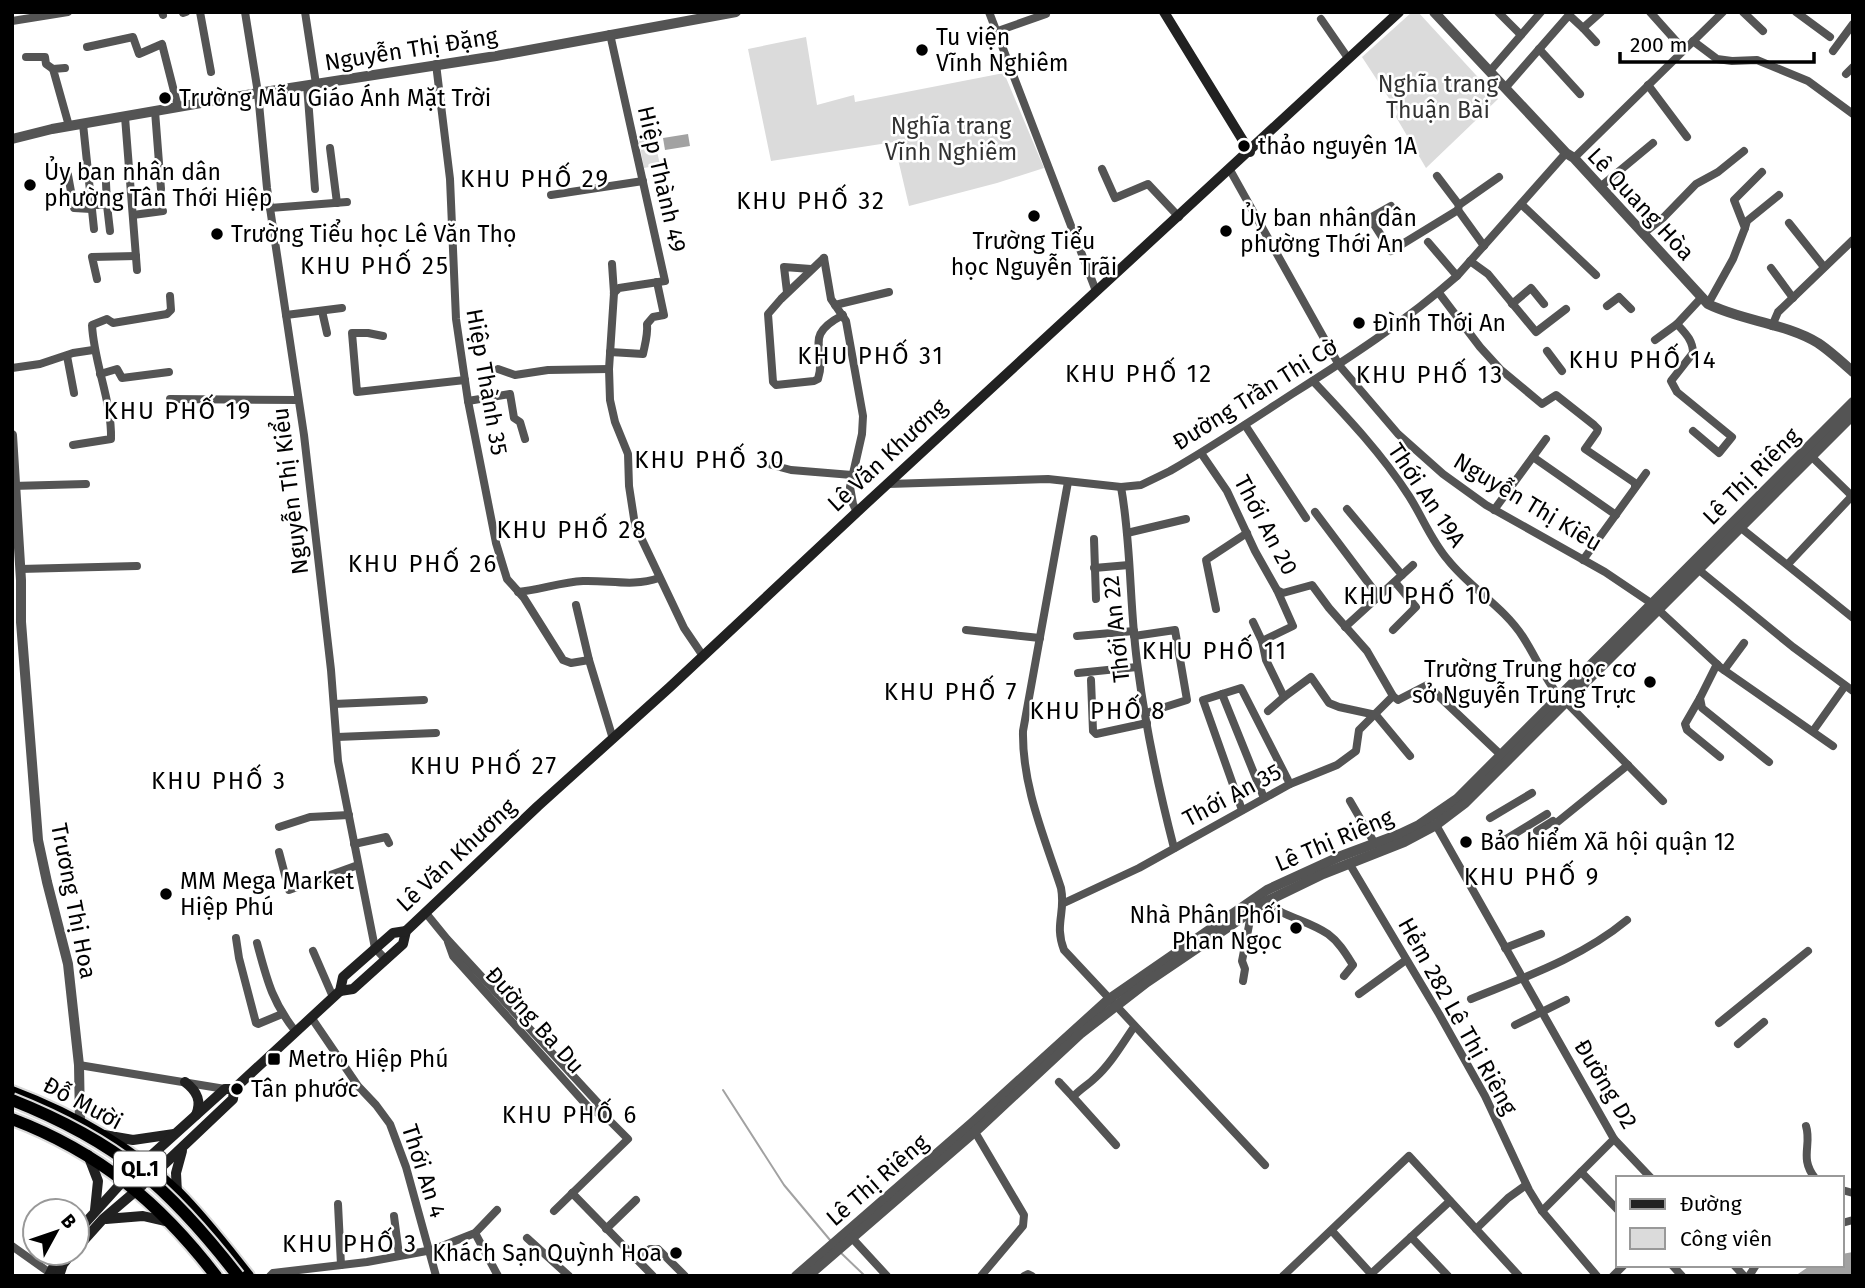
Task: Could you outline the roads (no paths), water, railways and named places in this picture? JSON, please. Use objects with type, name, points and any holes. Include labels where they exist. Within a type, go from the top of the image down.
[{"type":"highway","name":"Đỗ Mười","points":[[12,1092],[103,1135],[155,1174],[201,1218],[248,1276]]},
{"type":"highway","name":"QL.1","points":[[12,1100],[81,1131],[146,1174],[185,1212],[238,1276]]},
{"type":"highway","name":"QL.1","points":[[12,1109],[80,1139],[139,1178],[176,1212],[228,1276]]},
{"type":"highway","name":"Đỗ Mười","points":[[12,1119],[51,1135],[88,1155],[137,1190],[172,1223],[216,1276]]},
{"type":"highway","points":[[110,1170],[125,1151]]},
{"type":"highway","points":[[154,1205],[174,1190]]},
{"type":"main road","points":[[1164,12],[1250,152]]},
{"type":"main road","name":"Lê Văn Khương","points":[[336,994],[353,989],[386,960],[403,944],[406,931],[538,806],[1399,12]]},
{"type":"main road","name":"Lê Văn Khương","points":[[91,1214],[142,1164],[296,1032],[336,994],[343,977],[375,948],[393,933],[406,931]]},
{"type":"main road","points":[[185,1082],[193,1088],[199,1099],[195,1117]]},
{"type":"main road","name":"Lê Văn Khương","points":[[91,1232],[233,1099],[230,1089]]},
{"type":"main road","points":[[103,1135],[133,1140],[177,1134]]},
{"type":"main road","points":[[174,1190],[184,1146]]},
{"type":"main road","points":[[88,1155],[98,1181],[94,1210]]},
{"type":"main road","points":[[103,1219],[142,1216],[172,1223]]},
{"type":"street","points":[[12,21],[68,12]]},
{"type":"street","points":[[200,12],[211,72]]},
{"type":"street","name":"Nguyễn Thị Kiểu","points":[[245,12],[258,93],[270,208],[304,435],[338,761],[375,948]]},
{"type":"street","points":[[305,12],[312,84],[315,189]]},
{"type":"street","name":"Nguyễn Thị Đặng","points":[[12,139],[69,126],[312,84],[496,56],[736,12]]},
{"type":"street","points":[[989,12],[1096,291]]},
{"type":"street","name":"Lê Quang Hòa","points":[[1434,12],[1705,301],[1721,310],[1818,343],[1853,372]]},
{"type":"street","points":[[1498,12],[1521,35]]},
{"type":"street","points":[[1490,71],[1541,12]]},
{"type":"street","points":[[1583,28],[1601,12]]},
{"type":"street","points":[[1650,12],[1684,50]]},
{"type":"street","name":"Đường Trần Thị Cờ","points":[[888,484],[1048,479],[1121,487],[1141,485],[1201,453],[1388,332],[1439,292],[1471,261],[1521,204],[1723,12]]},
{"type":"street","points":[[1743,12],[1763,32]]},
{"type":"street","points":[[1796,12],[1830,37]]},
{"type":"street","points":[[995,32],[1046,14]]},
{"type":"street","points":[[1506,87],[1570,15],[1596,42]]},
{"type":"street","points":[[1321,19],[1348,58]]},
{"type":"street","points":[[1833,51],[1853,24]]},
{"type":"street","name":"Hiệp Thành 49","points":[[610,34],[664,281],[619,288],[614,293]]},
{"type":"street","points":[[87,47],[133,37],[139,54],[162,44],[178,107]]},
{"type":"street","points":[[1693,41],[1717,59],[1757,60],[1808,81],[1853,114]]},
{"type":"street","points":[[1539,49],[1580,94]]},
{"type":"street","points":[[26,57],[45,57],[46,64],[53,68],[65,68]]},
{"type":"street","name":"Hiệp Thành 35","points":[[436,64],[450,179],[453,299],[468,401],[496,543],[507,579],[563,660],[571,663],[589,660]]},
{"type":"street","points":[[1846,74],[1853,67]]},
{"type":"street","points":[[53,68],[69,126]]},
{"type":"street","points":[[1648,85],[1687,137]]},
{"type":"street","points":[[155,111],[161,189]]},
{"type":"street","points":[[125,117],[137,271]]},
{"type":"street","points":[[83,124],[94,229]]},
{"type":"street","points":[[1600,187],[1653,144]]},
{"type":"street","points":[[330,148],[337,203]]},
{"type":"street","points":[[1643,234],[1696,184],[1718,172],[1744,151]]},
{"type":"street","points":[[1102,169],[1115,198],[1147,184],[1179,216]]},
{"type":"street","name":"Nguyễn Thị Kiêu","points":[[1230,170],[1339,365],[1398,434],[1443,474],[1494,509],[1583,560],[1655,606],[1721,667],[1833,746]]},
{"type":"street","points":[[1745,228],[1734,200],[1762,172]]},
{"type":"street","points":[[68,175],[74,208],[107,205]]},
{"type":"street","points":[[1437,176],[1484,246]]},
{"type":"street","points":[[1391,206],[1370,218],[1391,251],[1459,207],[1499,177]]},
{"type":"street","points":[[551,195],[643,181]]},
{"type":"street","points":[[106,183],[110,231]]},
{"type":"street","points":[[1655,340],[1705,301],[1734,259],[1747,221],[1779,195]]},
{"type":"street","points":[[270,208],[347,202]]},
{"type":"street","points":[[1521,204],[1596,275]]},
{"type":"street","points":[[133,215],[163,211]]},
{"type":"street","points":[[1789,223],[1824,267]]},
{"type":"street","points":[[1772,326],[1778,312],[1853,240]]},
{"type":"street","points":[[1428,242],[1457,276]]},
{"type":"street","points":[[97,279],[92,257],[136,256]]},
{"type":"street","points":[[842,316],[825,327],[818,337],[818,379],[776,386],[773,382],[768,314],[824,258],[831,299],[842,316],[863,416],[852,475],[851,498],[857,512]]},
{"type":"street","points":[[1471,261],[1488,274],[1536,332],[1566,309]]},
{"type":"street","points":[[612,264],[614,293],[609,369],[610,400],[615,422],[628,454],[629,486],[635,525],[684,628],[703,656]]},
{"type":"street","points":[[788,292],[784,267],[811,269]]},
{"type":"street","points":[[1771,268],[1793,298]]},
{"type":"street","points":[[610,352],[643,354],[644,342],[648,336],[647,324],[653,317],[664,315],[657,282]]},
{"type":"street","points":[[1512,304],[1531,288],[1544,304]]},
{"type":"street","points":[[835,305],[889,292]]},
{"type":"street","points":[[1439,292],[1500,369],[1542,404],[1556,395],[1594,425],[1597,432],[1585,449],[1635,484],[1635,487]]},
{"type":"street","points":[[73,445],[111,441],[110,418],[93,350],[92,325],[107,319],[113,323],[167,314],[171,310],[170,296]]},
{"type":"street","points":[[1607,306],[1619,297],[1631,309]]},
{"type":"street","points":[[286,315],[342,308]]},
{"type":"street","points":[[323,311],[327,333]]},
{"type":"street","points":[[1677,324],[1688,336],[1693,353],[1671,381],[1677,392],[1732,437],[1719,453],[1693,431]]},
{"type":"street","points":[[383,336],[352,333],[357,392],[465,380]]},
{"type":"street","points":[[12,368],[40,364],[93,350]]},
{"type":"street","points":[[1547,351],[1562,371]]},
{"type":"street","points":[[67,356],[74,393]]},
{"type":"street","points":[[100,374],[117,369],[122,378],[169,372]]},
{"type":"street","points":[[498,369],[515,374],[548,370],[609,369]]},
{"type":"street","name":"Thới An 19A","points":[[1313,381],[1347,416],[1387,466],[1410,498],[1427,533],[1450,563],[1516,627],[1549,684],[1662,801]]},
{"type":"street","points":[[468,401],[510,394],[514,418],[520,422],[524,439]]},
{"type":"street","points":[[170,399],[298,400]]},
{"type":"street","name":"Lê Thị Riêng","points":[[796,1276],[846,1239],[975,1132],[1112,1002],[1252,910],[1262,898],[1404,842],[1436,825],[1465,803],[1853,402]]},
{"type":"street","name":"Lê Thị Riêng","points":[[1655,606],[1699,570],[1853,415]]},
{"type":"street","points":[[1245,425],[1306,518]]},
{"type":"street","name":"Trương Thị Hoa","points":[[12,435],[21,622],[38,839],[68,964],[79,1065],[80,1122]]},
{"type":"street","points":[[1494,509],[1546,439]]},
{"type":"street","name":"Thới An 20","points":[[1201,453],[1227,491],[1277,590],[1283,593],[1312,584],[1367,651],[1393,696]]},
{"type":"street","points":[[1533,457],[1616,515]]},
{"type":"street","points":[[1788,564],[1852,496],[1812,457]]},
{"type":"street","points":[[772,466],[852,475]]},
{"type":"street","points":[[1583,560],[1646,473]]},
{"type":"street","points":[[1068,482],[1023,731],[1022,756],[1028,788],[1061,888],[1064,903],[1058,935],[1064,950],[1265,1165]]},
{"type":"street","points":[[13,486],[86,484]]},
{"type":"street","name":"Thới An 22","points":[[1121,487],[1138,667],[1162,803],[1174,848]]},
{"type":"street","points":[[1347,509],[1402,575]]},
{"type":"street","points":[[1315,513],[1379,597]]},
{"type":"street","points":[[1127,533],[1186,519]]},
{"type":"street","points":[[1741,528],[1853,619]]},
{"type":"street","points":[[1216,609],[1206,560],[1247,533]]},
{"type":"street","points":[[1094,539],[1096,599]]},
{"type":"street","points":[[1094,568],[1129,565]]},
{"type":"street","points":[[1345,627],[1413,565]]},
{"type":"street","points":[[20,569],[136,566]]},
{"type":"street","points":[[1699,570],[1793,647],[1851,690],[1813,731]]},
{"type":"street","points":[[518,592],[584,581],[629,584],[659,578]]},
{"type":"street","points":[[1393,630],[1416,607],[1395,582]]},
{"type":"street","points":[[1262,641],[1293,626],[1277,590]]},
{"type":"street","points":[[576,605],[589,660],[613,739]]},
{"type":"street","points":[[1253,622],[1262,641],[1266,660],[1284,697]]},
{"type":"street","points":[[966,630],[1040,638]]},
{"type":"street","points":[[1077,636],[1175,630],[1187,699],[1185,702],[1146,713]]},
{"type":"street","points":[[1720,757],[1687,730],[1685,723],[1721,667],[1744,643]]},
{"type":"street","points":[[1078,673],[1138,667]]},
{"type":"street","points":[[1268,711],[1311,677],[1329,703],[1376,715],[1410,756]]},
{"type":"street","points":[[1091,680],[1093,731],[1096,734],[1147,723]]},
{"type":"street","points":[[1393,696],[1398,700],[1427,685],[1505,759]]},
{"type":"street","points":[[1242,810],[1203,700],[1241,688],[1290,785]]},
{"type":"street","points":[[1222,694],[1264,798]]},
{"type":"street","name":"Thới An 35","points":[[1064,903],[1174,848],[1264,798],[1337,765],[1356,751],[1359,730],[1393,696]]},
{"type":"street","points":[[1700,698],[1702,708],[1769,762]]},
{"type":"street","points":[[334,704],[424,700]]},
{"type":"street","points":[[337,737],[436,733]]},
{"type":"street","name":"Lê Thị Riêng","points":[[846,1239],[951,1141],[1112,1002],[1289,878],[1400,834],[1440,812],[1505,759]]},
{"type":"street","points":[[1537,831],[1628,765]]},
{"type":"street","points":[[1490,818],[1532,793]]},
{"type":"street","points":[[1350,801],[1375,844]]},
{"type":"street","points":[[279,827],[310,817],[349,815]]},
{"type":"street","points":[[1503,841],[1552,820]]},
{"type":"street","name":"Đường D2","points":[[1436,825],[1614,1139],[1649,1176]]},
{"type":"street","points":[[354,844],[386,837],[389,843]]},
{"type":"street","points":[[279,852],[289,890],[358,865]]},
{"type":"street","name":"Hẻm 282 Lê Thị Riêng","points":[[1349,863],[1485,1096],[1527,1188],[1542,1211],[1597,1276]]},
{"type":"street","points":[[1262,898],[1286,915],[1326,932],[1334,939],[1353,965],[1344,976]]},
{"type":"street","points":[[1243,981],[1245,969],[1242,961],[1252,910]]},
{"type":"street","name":"Đường Ba Du","points":[[425,912],[628,1139],[572,1194]]},
{"type":"street","points":[[1471,999],[1572,957],[1607,936],[1627,920]]},
{"type":"street","points":[[1505,948],[1541,934]]},
{"type":"street","points":[[236,938],[256,1023],[282,1014]]},
{"type":"street","name":"Đường Ba Du","points":[[447,939],[453,956],[533,1046],[591,1110],[605,1116]]},
{"type":"street","points":[[257,943],[274,998],[296,1032]]},
{"type":"street","points":[[375,948],[386,960]]},
{"type":"street","points":[[313,951],[336,994]]},
{"type":"street","points":[[1719,1023],[1808,951]]},
{"type":"street","points":[[1359,994],[1406,960]]},
{"type":"street","points":[[1515,1025],[1566,1000]]},
{"type":"street","name":"Thới An 4","points":[[312,1017],[358,1086],[390,1124],[406,1167],[436,1276]]},
{"type":"street","points":[[1738,1044],[1764,1022]]},
{"type":"street","points":[[1073,1097],[1112,1059],[1134,1027]]},
{"type":"street","points":[[533,1046],[539,1038]]},
{"type":"street","points":[[79,1065],[230,1089]]},
{"type":"street","points":[[1059,1082],[1116,1145]]},
{"type":"street","points":[[1806,1126],[1806,1158],[1814,1176]]},
{"type":"street","points":[[975,1132],[1024,1215],[1023,1226],[981,1276]]},
{"type":"street","points":[[1542,1211],[1614,1139]]},
{"type":"street","points":[[1283,1276],[1409,1156],[1519,1276]]},
{"type":"street","points":[[1581,1172],[1616,1208]]},
{"type":"street","points":[[1476,1229],[1508,1198],[1527,1188]]},
{"type":"street","points":[[554,1211],[572,1194],[653,1276]]},
{"type":"street","points":[[607,1229],[636,1200]]},
{"type":"street","points":[[1332,1231],[1372,1275],[1450,1200]]},
{"type":"street","points":[[338,1204],[341,1265]]},
{"type":"street","points":[[270,1276],[273,1273],[341,1265],[448,1245],[475,1233],[497,1210]]},
{"type":"street","points":[[394,1216],[399,1255]]},
{"type":"street","points":[[475,1233],[498,1276]]},
{"type":"street","points":[[1411,1237],[1448,1276]]},
{"type":"street","points":[[527,1238],[569,1276]]},
{"type":"street","points":[[846,1239],[887,1276]]},
{"type":"street","points":[[12,1246],[53,1275]]},
{"type":"street","points":[[637,1260],[650,1249],[658,1249],[685,1276]]},
{"type":"street","name":"Lê Thị Riêng","points":[[808,1276],[828,1253]]},
{"type":"street","points":[[1024,1276],[1032,1276]]},
{"type":"waterway","points":[[723,1090],[784,1185],[830,1240]]},
{"type":"waterway","points":[[840,1252],[865,1276]]},
{"type":"place","name":"Tu viện Vĩnh Nghiêm","points":[[922,50]]},
{"type":"place","name":"Trường Mẫu Giáo Ánh Mặt Trời","points":[[165,98]]},
{"type":"place","name":"thảo nguyên 1A","points":[[1244,146]]},
{"type":"place","name":"Ủy ban nhân dân phường Tân Thới Hiệp","points":[[30,185]]},
{"type":"place","name":"Trường Tiểu học Nguyễn Trãi","points":[[1034,216]]},
{"type":"place","name":"Ủy ban nhân dân phường Thới An","points":[[1226,231]]},
{"type":"place","name":"Trường Tiểu học Lê Văn Thọ","points":[[217,234]]},
{"type":"place","name":"Đình Thới An","points":[[1359,323]]},
{"type":"place","name":"Trường Trung học cơ sở Nguyễn Trung Trực","points":[[1650,682]]},
{"type":"place","name":"Bảo hiểm Xã hội quận 12","points":[[1466,842]]},
{"type":"place","name":"MM Mega Market Hiệp Phú","points":[[166,894]]},
{"type":"place","name":"Nhà Phân Phối Phan Ngọc","points":[[1296,928]]},
{"type":"place","name":"Metro Hiệp Phú","points":[[274,1059]]},
{"type":"place","name":"Tân phước","points":[[237,1089]]},
{"type":"place","name":"Khách Sạn Quỳnh Hoa","points":[[676,1253]]},
{"type":"district","name":"KHU PHỐ 29","points":[[535,179]]},
{"type":"district","name":"KHU PHỐ 32","points":[[811,201]]},
{"type":"district","name":"KHU PHỐ 25","points":[[375,266]]},
{"type":"district","name":"KHU PHỐ 31","points":[[871,356]]},
{"type":"district","name":"KHU PHỐ 14","points":[[1643,360]]},
{"type":"district","name":"KHU PHỐ 12","points":[[1139,374]]},
{"type":"district","name":"KHU PHỐ 13","points":[[1430,375]]},
{"type":"district","name":"KHU PHỐ 19","points":[[178,411]]},
{"type":"district","name":"KHU PHỐ 30","points":[[710,460]]},
{"type":"district","name":"KHU PHỐ 28","points":[[572,530]]},
{"type":"district","name":"KHU PHỐ 26","points":[[423,564]]},
{"type":"district","name":"KHU PHỐ 10","points":[[1418,596]]},
{"type":"district","name":"KHU PHỐ 11","points":[[1215,651]]},
{"type":"district","name":"KHU PHỐ 7","points":[[951,692]]},
{"type":"district","name":"KHU PHỐ 8","points":[[1098,711]]},
{"type":"district","name":"KHU PHỐ 27","points":[[484,766]]},
{"type":"district","name":"KHU PHỐ 3","points":[[219,781]]},
{"type":"district","name":"KHU PHỐ 9","points":[[1532,877]]},
{"type":"district","name":"KHU PHỐ 6","points":[[570,1115]]},
{"type":"district","name":"KHU PHỐ 3","points":[[350,1244]]},
{"type":"park label","name":"Nghĩa trang Thuận Bài","points":[[1438,97]]},
{"type":"park label","name":"Nghĩa trang Vĩnh Nghiêm","points":[[951,139]]}]
